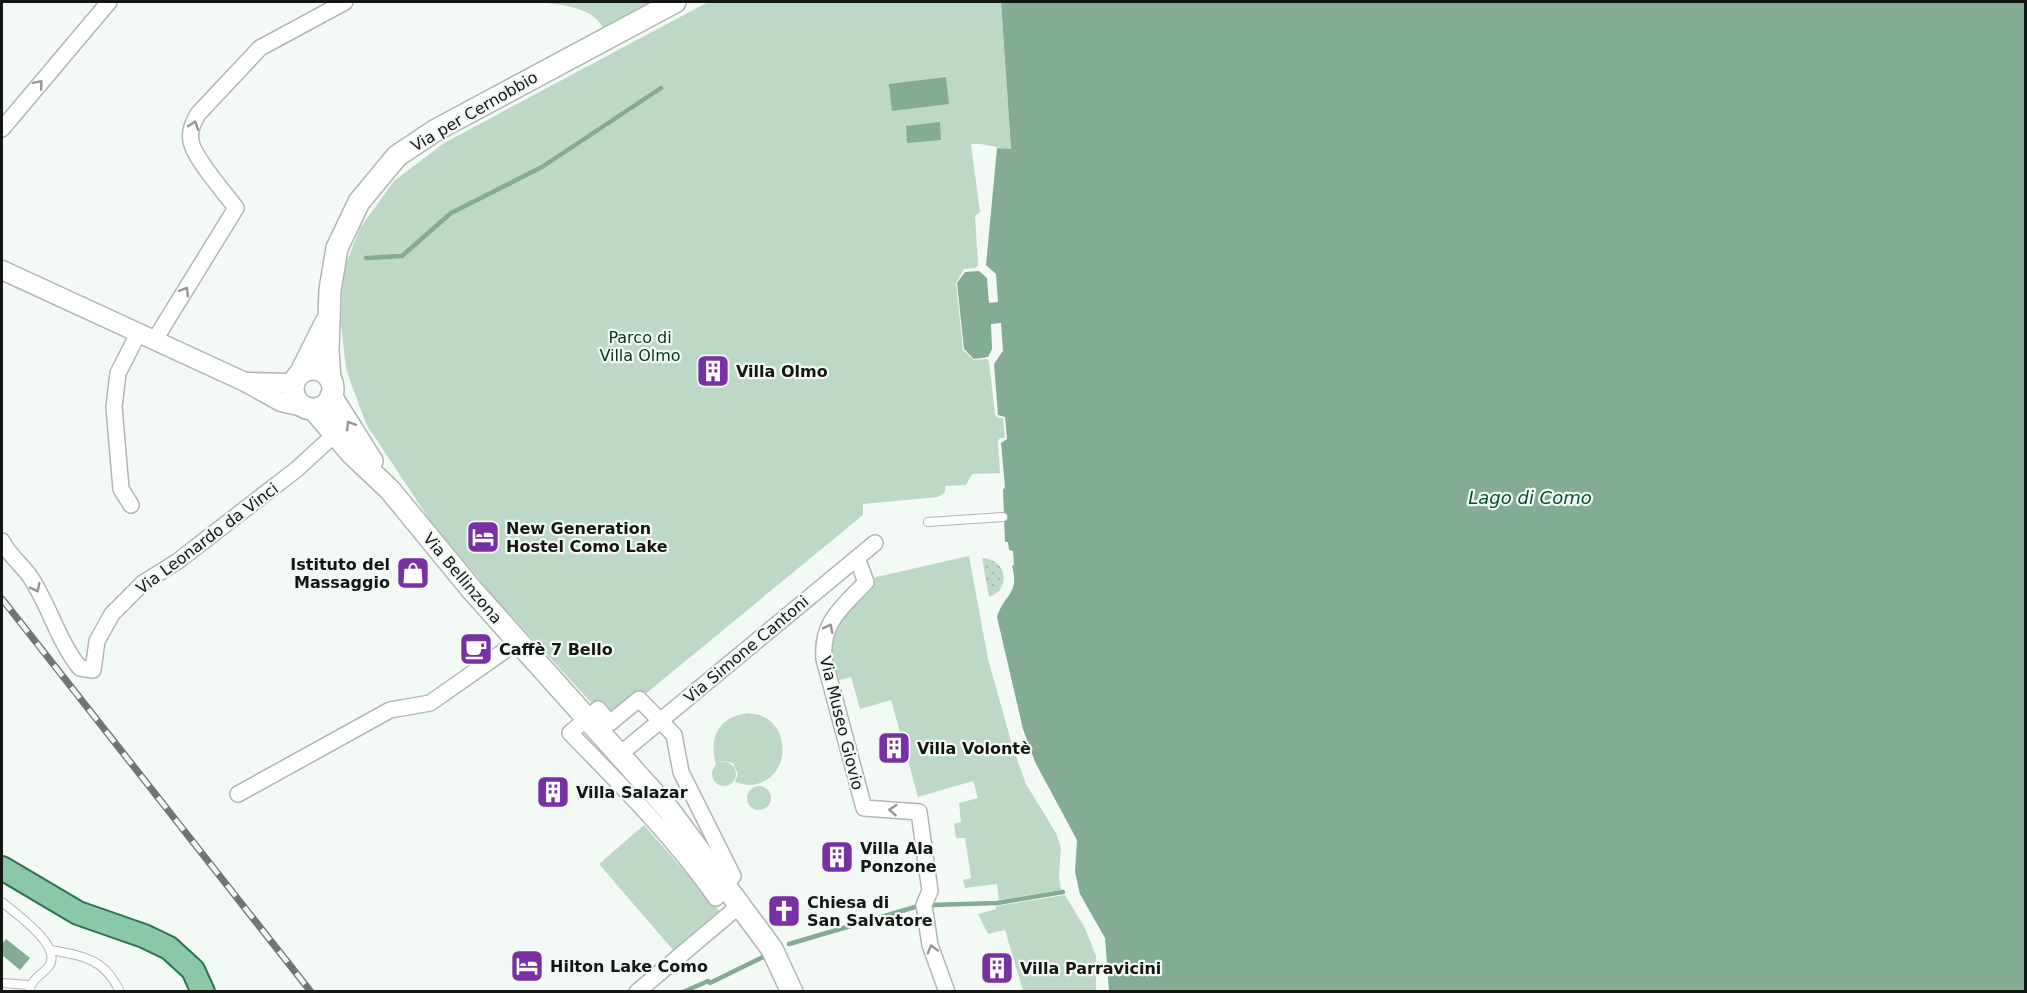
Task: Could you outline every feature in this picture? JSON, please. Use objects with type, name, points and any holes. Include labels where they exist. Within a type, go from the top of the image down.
[{"type":"main road","name":"Via per Cernobbio","points":[[331,388],[328,350],[329,313],[330,290],[337,248],[359,202],[397,156],[436,130],[675,2]]},
{"type":"main road","name":"Via per Cernobbio","points":[[298,376],[329,313]]},
{"type":"main road","points":[[315,369],[326,373],[331,388],[324,405],[310,408],[300,404],[292,387],[298,376],[315,369]]},
{"type":"main road","name":"Via Bellinzona","points":[[331,388],[390,493]]},
{"type":"main road","name":"Via Bellinzona","points":[[310,408],[390,493],[517,642],[669,810],[772,950],[792,992]]},
{"type":"main road","points":[[2,868],[78,913],[144,936],[169,948],[193,970],[203,992]]},
{"type":"street","points":[[2,129],[109,2]]},
{"type":"street","points":[[131,506],[121,489],[114,407],[118,374],[236,208],[194,150],[190,134],[195,119],[260,48],[345,2]]},
{"type":"street","points":[[2,270],[245,382],[280,402],[310,408]]},
{"type":"street","points":[[245,382],[288,383],[298,376]]},
{"type":"street","name":"Via Leonardo da Vinci","points":[[2,541],[7,552],[30,577],[67,652],[80,668],[93,670],[97,641],[112,614],[143,583],[177,561],[297,469],[335,434]]},
{"type":"street","name":"Via Simone Cantoni","points":[[619,755],[875,543]]},
{"type":"street","name":"Via Museo Giovio","points":[[857,558],[866,582],[827,628],[824,638],[824,659],[864,808],[919,812],[930,891],[924,905],[930,945],[946,992]]},
{"type":"street","points":[[238,794],[390,710],[430,703],[517,642]]},
{"type":"street","points":[[639,699],[660,721],[674,735],[681,772],[733,876],[716,898],[692,863],[570,733],[598,709],[610,723],[639,699]]},
{"type":"street","points":[[637,992],[740,905]]},
{"type":"lane","points":[[928,522],[1003,517]]},
{"type":"lane","points":[[2,902],[42,938],[51,950],[53,959],[48,968],[29,988],[2,983]]},
{"type":"lane","points":[[51,950],[85,956],[106,969],[113,977],[120,992]]},
{"type":"green space","points":[[536,2],[662,2],[605,31],[600,22],[584,11]]},
{"type":"green space","name":"Parco di Villa Olmo","points":[[708,2],[1001,2],[1011,150],[971,144],[980,212],[975,216],[978,265],[976,268],[964,269],[956,283],[963,350],[974,360],[987,359],[989,361],[995,415],[1003,418],[1005,438],[1000,438],[998,441],[1000,473],[972,474],[966,485],[946,486],[945,492],[938,497],[863,504],[863,515],[610,723],[492,595],[431,522],[366,424],[346,369],[341,324],[343,272],[360,228],[394,181],[444,143]]},
{"type":"green space","points":[[969,556],[988,659],[1013,748],[1026,784],[1056,833],[1061,848],[1059,876],[1061,890],[999,900],[997,884],[965,888],[963,880],[971,878],[965,838],[956,838],[954,824],[961,822],[959,803],[978,798],[973,781],[918,797],[891,700],[860,709],[851,677],[836,681],[829,657],[834,624],[876,577]]},
{"type":"green space","points":[[982,558],[997,563],[1003,575],[1001,588],[989,597]]},
{"type":"green space","points":[[747,713],[760,715],[771,722],[779,732],[782,743],[779,766],[772,776],[762,782],[749,785],[735,782],[738,774],[733,763],[722,761],[716,765],[714,755],[715,738],[722,725],[729,719]]},
{"type":"green space","points":[[724,762],[729,763],[735,769],[735,779],[729,785],[724,786],[719,785],[713,779],[712,774],[713,769],[719,763]]},
{"type":"green space","points":[[759,786],[764,787],[770,793],[770,803],[764,809],[759,810],[754,809],[748,803],[747,798],[748,793],[754,787]]},
{"type":"green space","points":[[644,825],[719,911],[673,950],[599,864]]},
{"type":"green space","points":[[1065,895],[1085,928],[1096,956],[1096,991],[1023,991],[1005,930],[988,934],[978,914],[996,909],[996,906]]},
{"type":"water","name":"Lago di Como","points":[[1001,2],[2025,2],[2025,991],[1109,991],[1105,938],[1080,894],[1075,872],[1077,840],[1035,762],[1023,729],[997,617],[1014,583],[1013,551],[1009,550],[1008,542],[1005,542],[1003,490],[1005,487],[1001,443],[1007,439],[1005,417],[998,415],[994,364],[1003,351],[1001,323],[991,324],[992,349],[988,357],[974,359],[964,349],[957,283],[965,272],[979,271],[987,278],[989,303],[998,302],[996,274],[986,265],[997,148],[1011,149]]},
{"type":"water","points":[[946,77],[949,104],[892,111],[889,84]]},
{"type":"water","points":[[940,122],[941,140],[907,143],[906,126]]},
{"type":"water","points":[[6,939],[30,958],[20,970],[2,955],[2,944]]},
{"type":"waterway","points":[[366,258],[402,256],[451,213],[542,167],[661,88]]},
{"type":"waterway","points":[[932,905],[997,903],[1063,892]]},
{"type":"waterway","points":[[789,944],[922,905]]},
{"type":"waterway","points":[[683,992],[708,981],[710,983],[767,955]]},
{"type":"railway","points":[[2,599],[311,992]]},
{"type":"place","name":"Villa Olmo","points":[[713,371]]},
{"type":"place","name":"New Generation Hostel Como Lake","points":[[483,537]]},
{"type":"place","name":"Istituto del Massaggio","points":[[413,573]]},
{"type":"place","name":"Caffè 7 Bello","points":[[476,649]]},
{"type":"place","name":"Villa Volontè","points":[[894,748]]},
{"type":"place","name":"Villa Salazar","points":[[553,792]]},
{"type":"place","name":"Villa Ala Ponzone","points":[[837,857]]},
{"type":"place","name":"Chiesa di San Salvatore","points":[[784,911]]},
{"type":"place","name":"Hilton Lake Como","points":[[527,966]]},
{"type":"place","name":"Villa Parravicini","points":[[997,968]]}]
